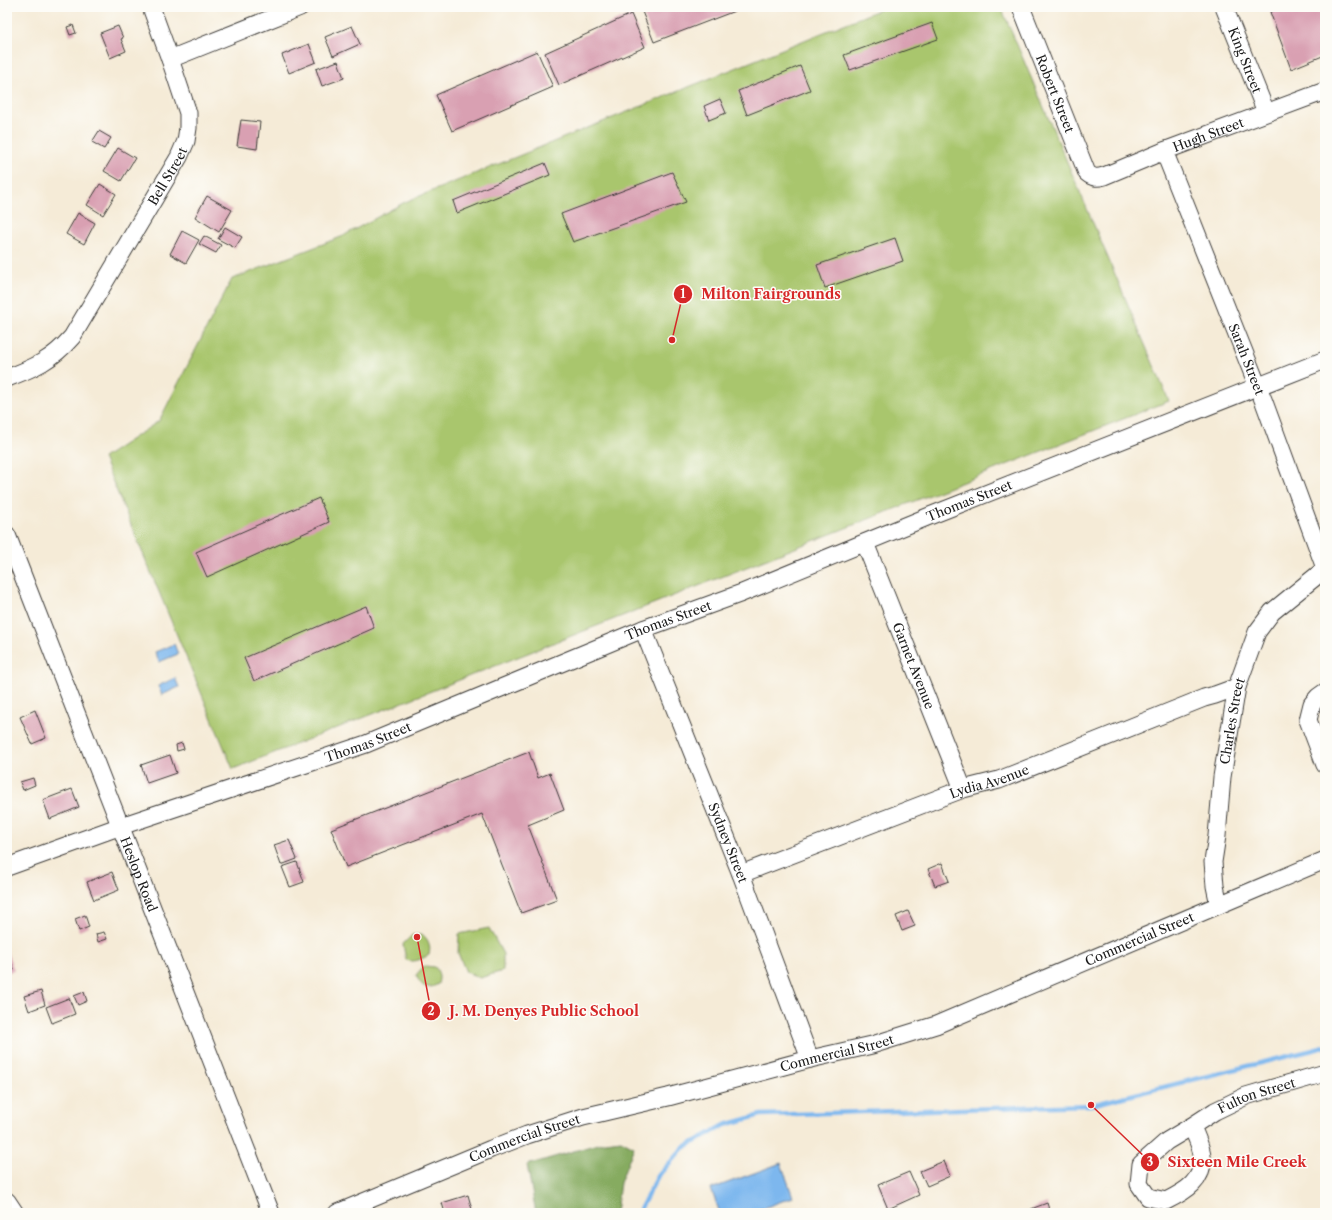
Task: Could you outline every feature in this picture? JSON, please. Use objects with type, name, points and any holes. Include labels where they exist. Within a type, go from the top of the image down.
[{"type":"street","name":"Bell Street","points":[[7,378],[30,369],[50,358],[72,337],[186,141],[188,113],[151,7]]},
{"type":"street","points":[[170,59],[300,7]]},
{"type":"street","name":"Robert Street","points":[[1021,7],[1087,173],[1093,177]]},
{"type":"street","name":"King Street","points":[[1224,7],[1266,112]]},
{"type":"street","name":"Hugh Street","points":[[1093,177],[1099,178],[1164,151],[1325,91]]},
{"type":"street","name":"Sarah Street","points":[[1164,151],[1258,387],[1325,569]]},
{"type":"street","name":"Thomas Street","points":[[7,867],[121,826],[366,744],[643,629],[742,593],[932,515],[1325,360]]},
{"type":"street","name":"Heslop Road","points":[[7,535],[271,1213]]},
{"type":"street","name":"Garnet Avenue","points":[[865,543],[962,789]]},
{"type":"street","name":"Charles Street","points":[[1219,905],[1215,886],[1213,862],[1217,836],[1222,777],[1237,687],[1257,632],[1272,612],[1325,569]]},
{"type":"street","name":"Sydney Street","points":[[643,629],[741,874],[810,1059]]},
{"type":"street","name":"Lydia Avenue","points":[[741,874],[962,789],[999,780],[1204,698],[1215,696],[1237,687]]},
{"type":"street","points":[[1325,692],[1312,704],[1308,720],[1325,765]]},
{"type":"street","name":"Commercial Street","points":[[337,1213],[491,1149],[527,1135],[583,1117],[668,1097],[810,1059],[872,1045],[936,1025],[1325,860]]},
{"type":"street","name":"Fulton Street","points":[[1192,1126],[1215,1110],[1246,1096],[1325,1073]]},
{"type":"street","points":[[7,1202],[15,1213]]},
{"type":"green space","points":[[886,7],[1001,7],[1169,401],[233,769],[103,458],[159,421],[232,279],[341,237],[405,202]]},
{"type":"green space","points":[[489,928],[503,954],[503,971],[480,978],[466,972],[458,953],[459,934]]},
{"type":"green space","points":[[422,934],[429,943],[429,955],[415,961],[406,960],[403,944],[412,935]]},
{"type":"green space","points":[[424,966],[435,967],[439,975],[438,984],[430,987],[422,985],[416,975]]},
{"type":"green space","points":[[621,1140],[634,1147],[620,1183],[616,1213],[536,1213],[527,1165],[604,1142]]},
{"type":"water","points":[[174,644],[178,654],[159,662],[155,652]]},
{"type":"water","points":[[175,678],[179,687],[162,695],[158,686]]},
{"type":"water","points":[[781,1163],[793,1197],[750,1213],[720,1213],[711,1189]]},
{"type":"building","points":[[646,7],[745,7],[654,42],[641,9]]},
{"type":"building","points":[[1283,7],[1325,7],[1325,55],[1291,69],[1270,12]]},
{"type":"building","points":[[631,14],[645,47],[559,85],[545,53]]},
{"type":"building","points":[[932,23],[938,39],[850,70],[844,55]]},
{"type":"building","points":[[73,25],[76,33],[70,35],[67,27]]},
{"type":"building","points":[[118,26],[126,51],[110,58],[100,33]]},
{"type":"building","points":[[352,26],[360,44],[333,56],[325,37]]},
{"type":"building","points":[[309,44],[316,62],[289,73],[282,55]]},
{"type":"building","points":[[537,51],[553,87],[452,131],[436,95]]},
{"type":"building","points":[[338,61],[344,78],[322,86],[316,69]]},
{"type":"building","points":[[800,66],[810,90],[747,115],[738,91]]},
{"type":"building","points":[[720,99],[726,113],[709,120],[704,106]]},
{"type":"building","points":[[241,120],[260,122],[257,149],[237,146]]},
{"type":"building","points":[[99,131],[111,138],[104,149],[92,142]]},
{"type":"building","points":[[118,148],[135,158],[121,181],[104,171]]},
{"type":"building","points":[[545,163],[550,175],[457,213],[453,201]]},
{"type":"building","points":[[672,172],[686,202],[573,242],[561,214]]},
{"type":"building","points":[[100,184],[116,194],[103,215],[87,205]]},
{"type":"building","points":[[207,196],[232,210],[219,232],[195,217]]},
{"type":"building","points":[[78,213],[95,223],[84,244],[66,234]]},
{"type":"building","points":[[225,227],[242,237],[235,248],[218,239]]},
{"type":"building","points":[[182,231],[199,240],[186,263],[170,254]]},
{"type":"building","points":[[204,236],[221,245],[216,253],[199,244]]},
{"type":"building","points":[[895,238],[903,261],[825,288],[817,265]]},
{"type":"building","points":[[319,498],[329,522],[207,577],[196,552]]},
{"type":"building","points":[[366,606],[374,628],[254,681],[244,658]]},
{"type":"building","points":[[35,710],[46,738],[32,744],[20,717]]},
{"type":"building","points":[[182,743],[184,749],[177,751],[176,745]]},
{"type":"building","points":[[529,752],[538,778],[550,773],[564,810],[528,825],[557,900],[521,913],[482,814],[346,867],[331,829]]},
{"type":"building","points":[[170,755],[176,773],[147,783],[141,765]]},
{"type":"building","points":[[33,778],[35,785],[23,790],[20,782]]},
{"type":"building","points":[[72,789],[79,807],[50,819],[43,800]]},
{"type":"building","points":[[289,840],[297,859],[281,865],[274,845]]},
{"type":"building","points":[[297,862],[304,882],[290,887],[282,867]]},
{"type":"building","points":[[942,863],[949,881],[935,886],[928,869]]},
{"type":"building","points":[[112,872],[119,890],[94,900],[87,882]]},
{"type":"building","points":[[908,911],[915,926],[902,931],[896,916]]},
{"type":"building","points":[[85,915],[89,927],[79,931],[75,919]]},
{"type":"building","points":[[104,932],[107,939],[98,942],[96,934]]},
{"type":"building","points":[[7,952],[14,970],[7,973]]},
{"type":"building","points":[[41,991],[45,1005],[29,1011],[24,996]]},
{"type":"building","points":[[84,992],[87,1001],[78,1005],[74,996]]},
{"type":"building","points":[[69,998],[75,1014],[52,1023],[46,1007]]},
{"type":"building","points":[[944,1161],[950,1176],[927,1186],[920,1171]]},
{"type":"building","points":[[909,1172],[919,1195],[888,1209],[878,1185]]},
{"type":"building","points":[[468,1195],[473,1213],[445,1213],[442,1203]]},
{"type":"building","points":[[1047,1203],[1050,1213],[1033,1213],[1031,1209]]},
{"type":"waterway","points":[[638,1213],[658,1176],[683,1148],[725,1125],[761,1115],[1091,1105],[1325,1047]]},
{"type":"place","name":"Milton Fairgrounds","points":[[672,340]]},
{"type":"place","name":"J. M. Denyes Public School","points":[[417,937]]},
{"type":"place","name":"Sixteen Mile Creek","points":[[1091,1105]]}]
